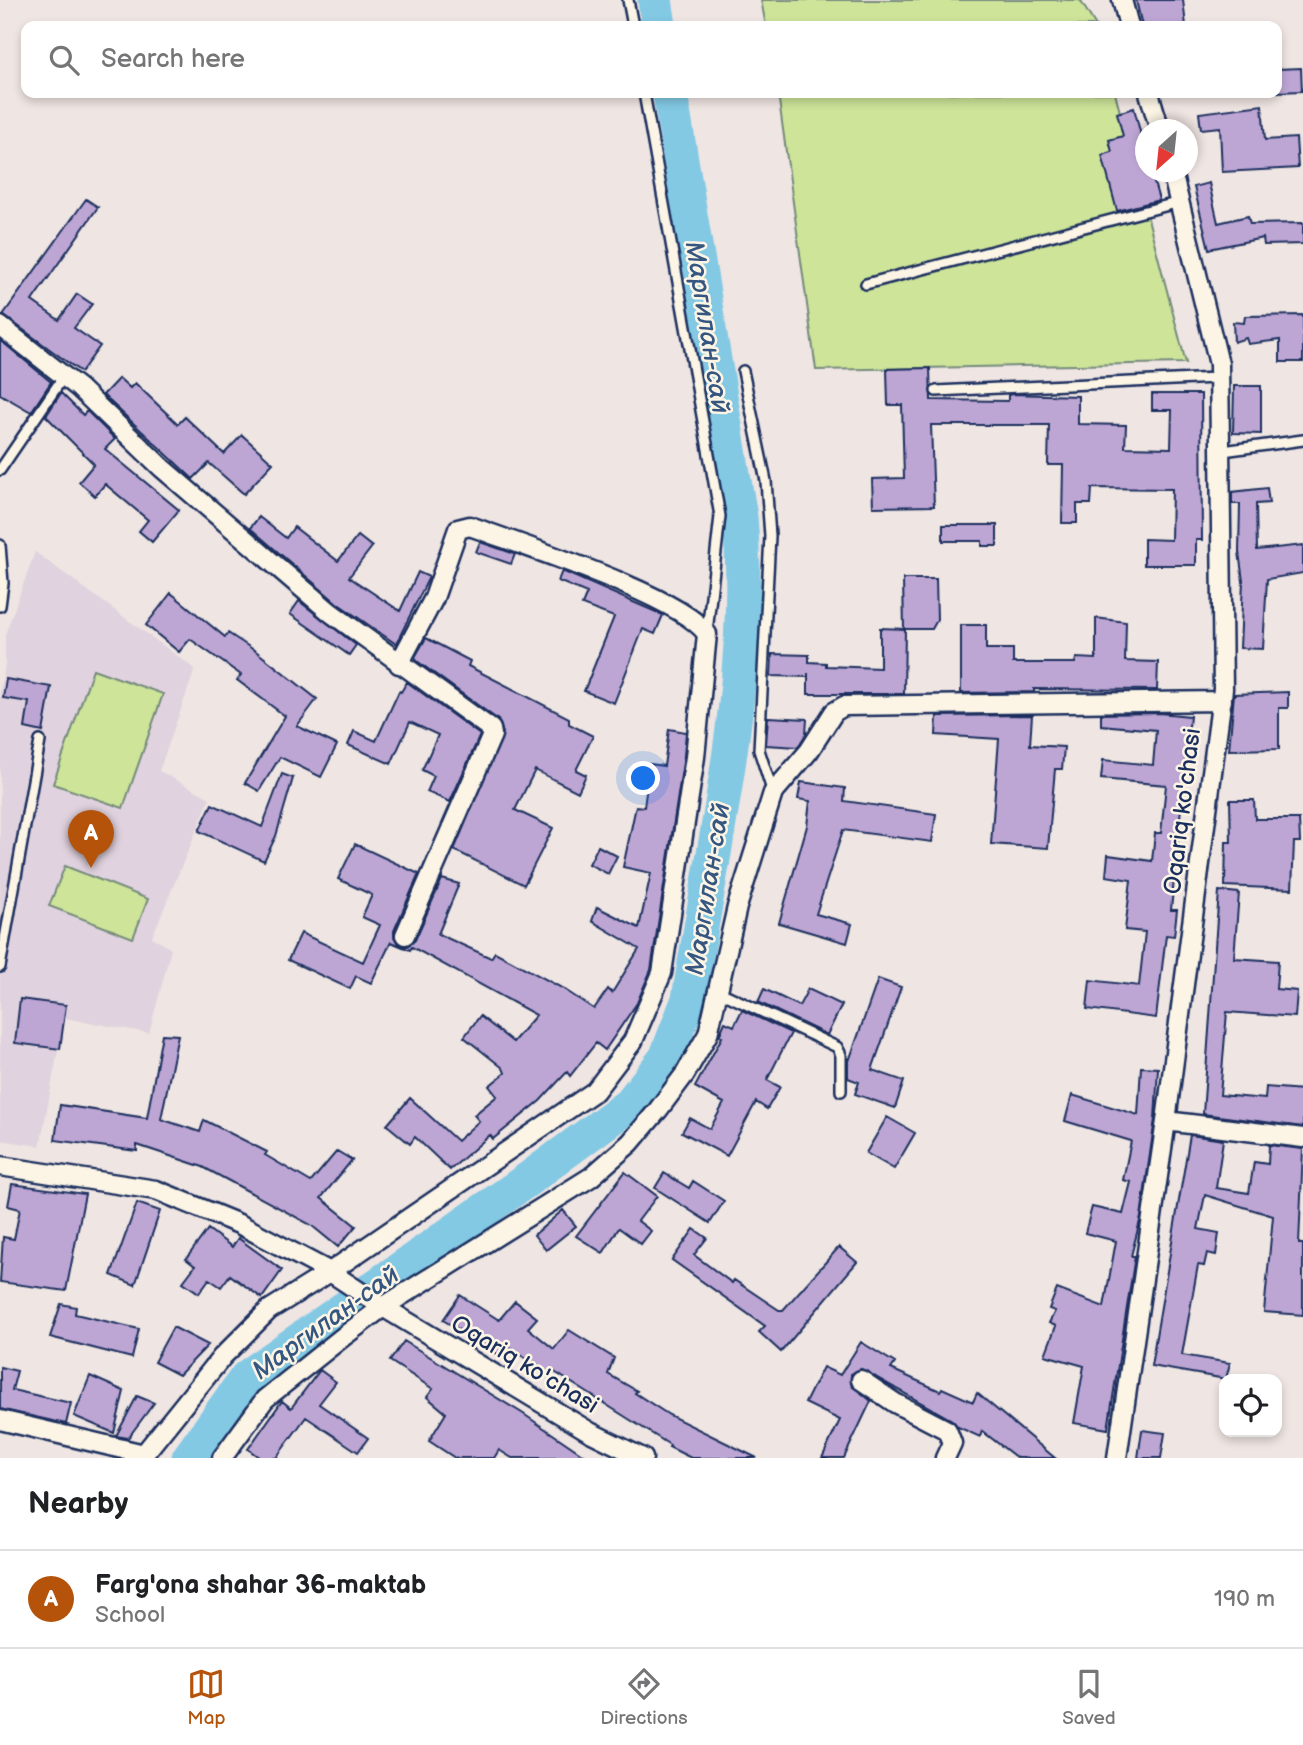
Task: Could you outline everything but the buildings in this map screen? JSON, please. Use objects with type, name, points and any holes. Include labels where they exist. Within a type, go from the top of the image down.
[{"type":"street","points":[[1122,0],[1128,21]]},
{"type":"street","points":[[1150,98],[1157,119]]},
{"type":"street","name":"Oqariq ko'chasi","points":[[1117,1458],[1166,1121],[1222,701],[1223,452],[1217,378],[1219,364],[1175,182]]},
{"type":"street","points":[[0,326],[64,376],[173,477],[330,612],[399,664],[485,722],[492,735],[405,935]]},
{"type":"street","points":[[0,1420],[142,1456],[222,1357],[269,1310],[330,1272],[595,1091],[633,1041],[663,973],[695,757],[707,634],[698,622],[626,585],[470,526],[458,529],[434,598],[399,664]]},
{"type":"street","points":[[222,1458],[265,1399],[383,1307],[591,1177],[630,1143],[685,1074],[708,1034],[737,907],[773,793],[809,751],[834,712],[844,706],[1222,701]]},
{"type":"street","points":[[1166,1121],[1303,1138]]},
{"type":"street","name":"Oqariq ko'chasi","points":[[0,1166],[156,1190],[239,1224],[330,1272],[590,1432],[643,1458]]},
{"type":"street","points":[[861,1380],[947,1430],[952,1443],[946,1458]]},
{"type":"lane","points":[[628,0],[632,21]]},
{"type":"lane","points":[[645,98],[720,516],[707,634]]},
{"type":"lane","points":[[866,285],[1181,201]]},
{"type":"lane","points":[[743,371],[767,494],[769,550],[759,750],[773,793]]},
{"type":"lane","points":[[0,470],[64,376]]},
{"type":"lane","points":[[936,391],[1217,378]]},
{"type":"lane","points":[[1223,452],[1303,440]]},
{"type":"lane","points":[[0,545],[3,583],[0,606]]},
{"type":"lane","points":[[0,967],[3,924],[40,741]]},
{"type":"lane","points":[[718,991],[837,1047],[841,1055],[841,1091]]},
{"type":"shaded area","points":[[35,552],[195,669],[159,771],[210,798],[152,937],[171,949],[149,1033],[64,1018],[40,1146],[0,1140],[0,691],[5,665],[5,635]]},
{"type":"green space","points":[[761,0],[1080,0],[1093,21],[765,21]]},
{"type":"green space","points":[[779,98],[1116,98],[1135,169],[1135,182],[1138,182],[1186,363],[816,370]]},
{"type":"green space","points":[[93,669],[163,694],[123,808],[53,784]]},
{"type":"green space","points":[[65,866],[148,899],[133,938],[49,906]]},
{"type":"waterway","name":"Маргилан-сай","points":[[655,0],[658,21]]},
{"type":"waterway","name":"Маргилан-сай","points":[[189,1458],[247,1377],[527,1180],[630,1104],[666,1058],[689,999],[720,819],[737,698],[743,577],[740,517],[671,98]]},
{"type":"place","name":"Farg'ona shahar 36-maktab","points":[[91,868]]}]
